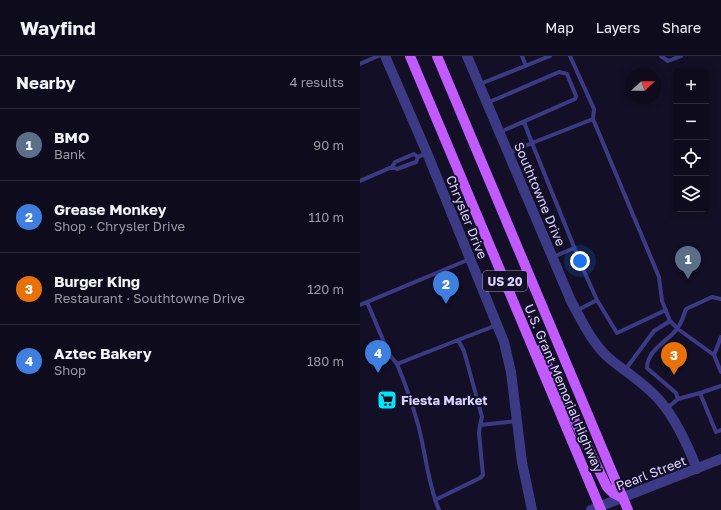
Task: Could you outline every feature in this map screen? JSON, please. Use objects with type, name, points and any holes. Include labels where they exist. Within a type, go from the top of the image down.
[{"type":"main road","name":"U.S. Grant Memorial Highway","points":[[410,56],[514,302],[599,509]]},
{"type":"main road","name":"U.S. Grant Memorial Highway","points":[[437,56],[628,510]]},
{"type":"main road","points":[[514,302],[546,361],[607,487],[613,493],[623,498]]},
{"type":"street","name":"Chrysler Drive","points":[[385,56],[422,155],[470,259],[504,342],[511,372],[522,462],[532,510]]},
{"type":"street","name":"Southtowne Drive","points":[[467,56],[576,311],[589,334],[609,358],[661,402],[674,421],[697,469]]},
{"type":"street","name":"Pearl Street","points":[[599,509],[721,459]]},
{"type":"lane","points":[[360,64],[378,56]]},
{"type":"lane","points":[[522,56],[526,66]]},
{"type":"lane","points":[[479,84],[550,56]]},
{"type":"lane","points":[[570,56],[594,110],[593,119],[659,277],[662,301],[670,321],[678,329],[714,355],[721,372]]},
{"type":"lane","points":[[661,56],[668,61],[681,56]]},
{"type":"lane","points":[[487,103],[559,72],[567,74],[576,96],[575,99],[500,132]]},
{"type":"lane","points":[[508,153],[593,119]]},
{"type":"lane","points":[[524,122],[574,248],[597,300],[617,333],[666,310]]},
{"type":"lane","points":[[360,181],[392,167],[395,162],[414,154],[422,155]]},
{"type":"lane","points":[[392,167],[397,169],[416,162],[422,155]]},
{"type":"lane","points":[[553,257],[574,248]]},
{"type":"lane","points":[[360,305],[470,259]]},
{"type":"lane","points":[[678,399],[676,393],[648,368],[647,361],[653,353],[678,329],[686,309],[712,297],[721,299]]},
{"type":"lane","points":[[576,311],[597,300]]},
{"type":"lane","points":[[367,302],[390,354],[397,364],[408,389],[435,500],[439,510]]},
{"type":"lane","points":[[625,370],[654,331],[670,321]]},
{"type":"lane","points":[[397,364],[497,325]]},
{"type":"lane","points":[[714,355],[721,337]]},
{"type":"lane","points":[[435,500],[480,478],[483,475],[479,433],[482,417],[464,351],[458,340]]},
{"type":"lane","points":[[666,409],[678,399],[721,386]]},
{"type":"lane","points":[[700,393],[716,432],[721,430]]},
{"type":"lane","points":[[480,424],[517,420]]},
{"type":"place","name":"BMO","points":[[688,279]]},
{"type":"place","name":"Grease Monkey","points":[[446,304]]},
{"type":"place","name":"Aztec Bakery","points":[[378,373]]},
{"type":"place","name":"Burger King","points":[[674,375]]},
{"type":"place","name":"Fiesta Market","points":[[387,400]]}]
